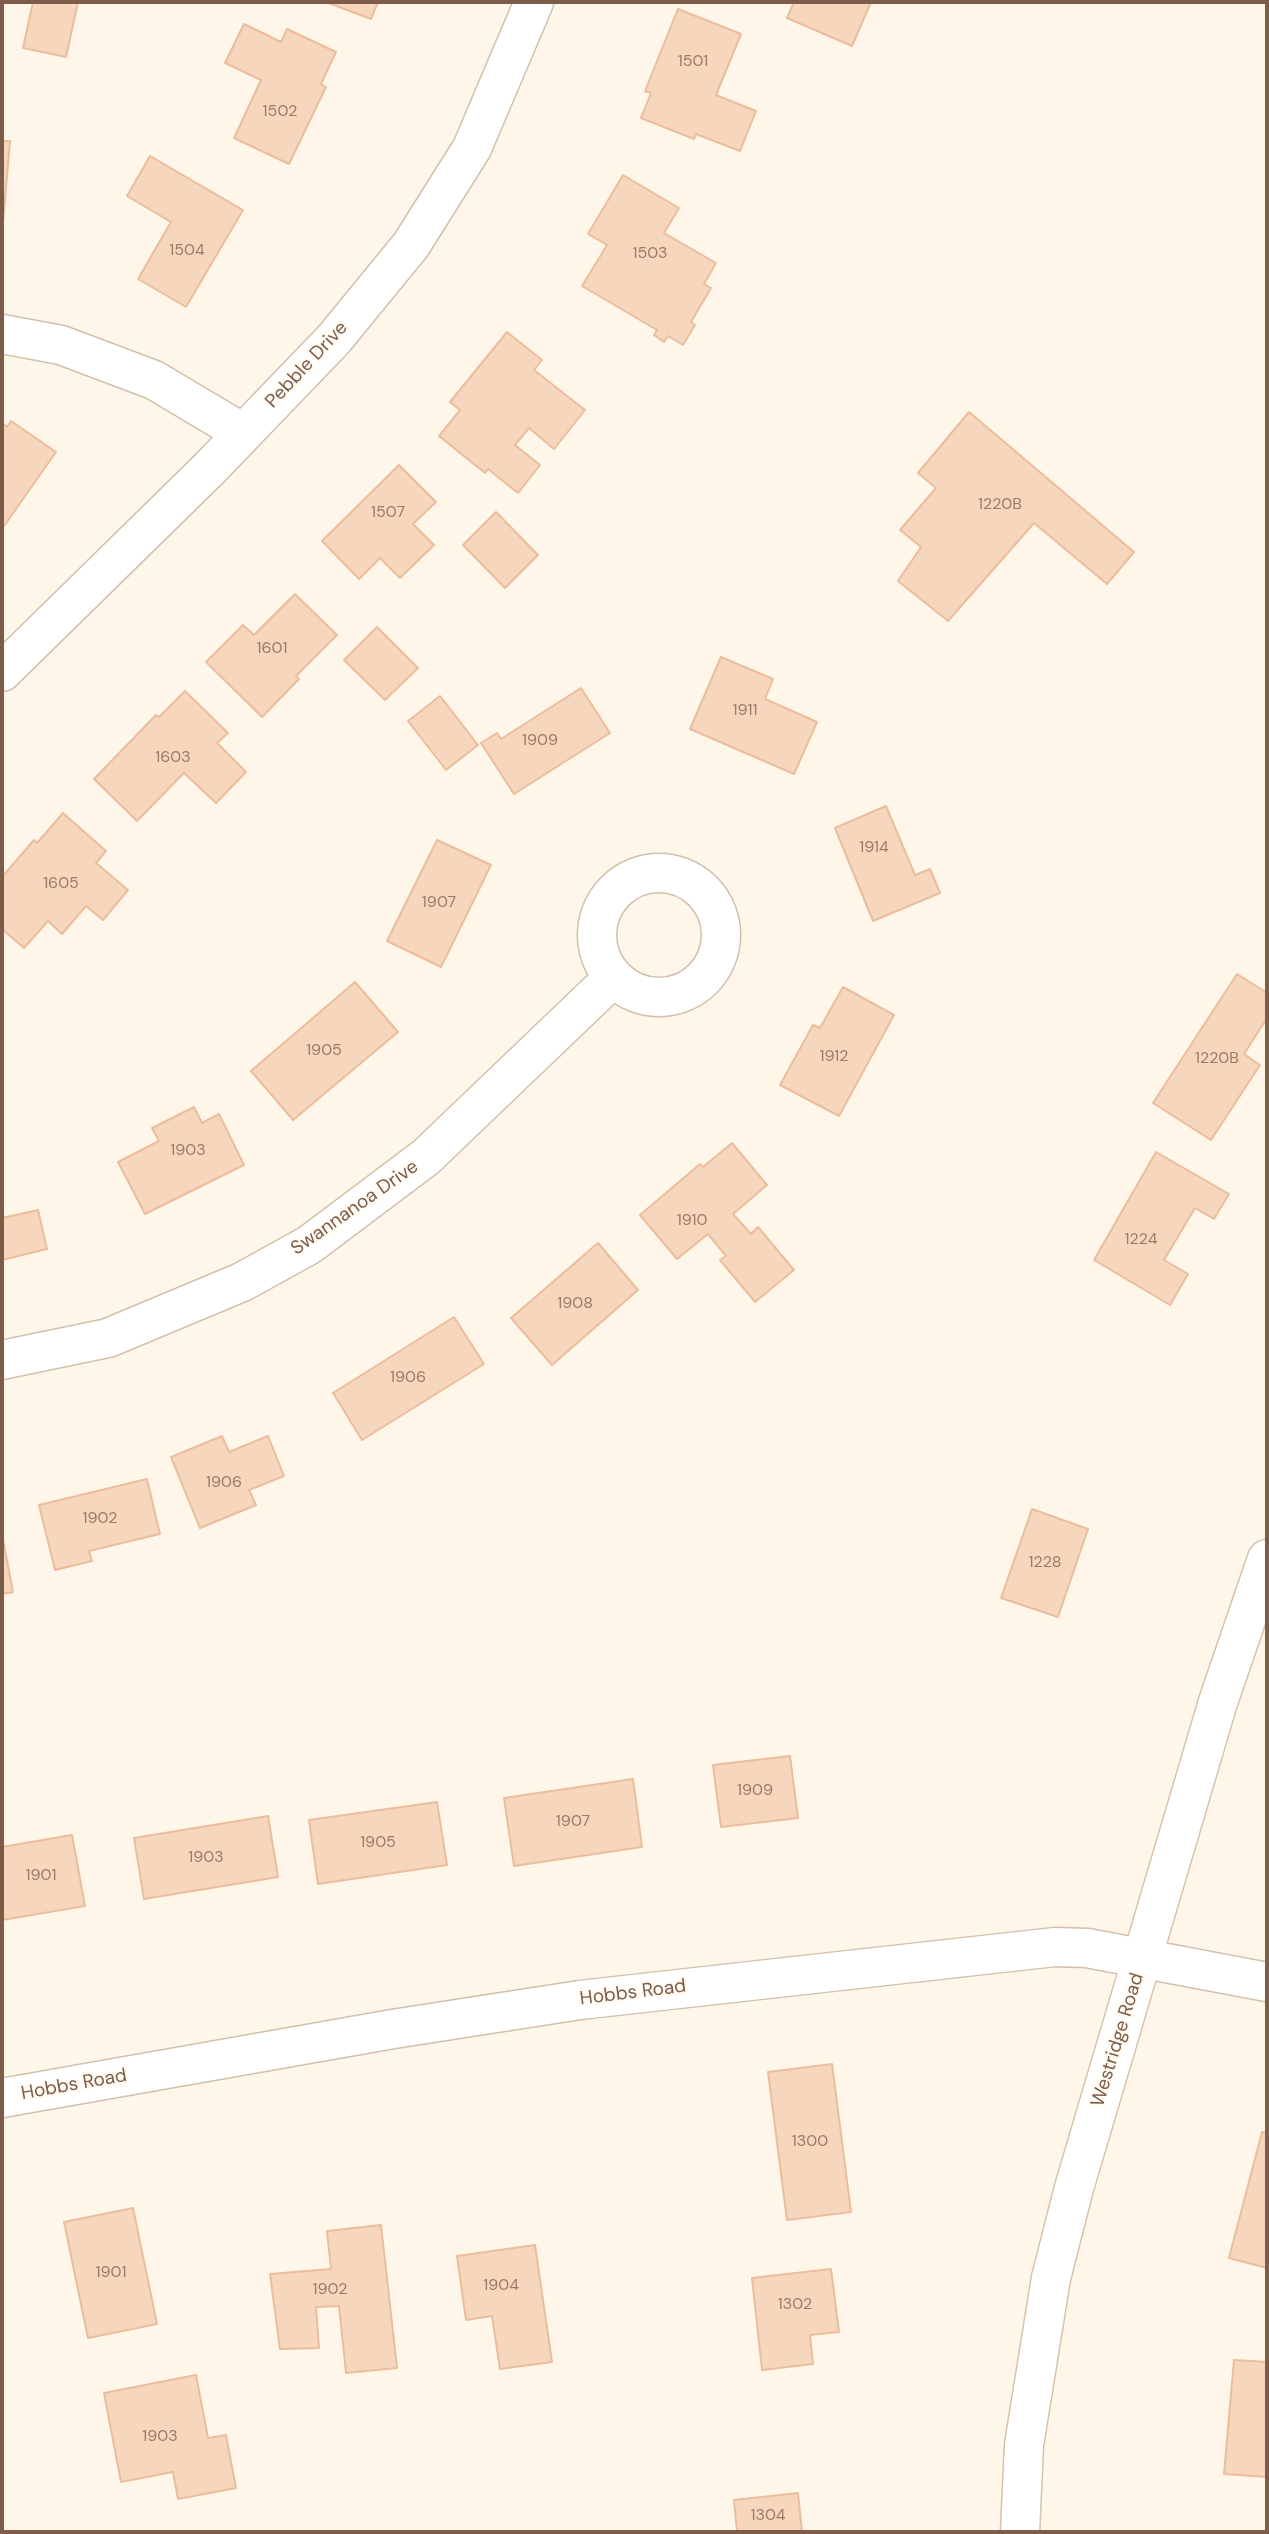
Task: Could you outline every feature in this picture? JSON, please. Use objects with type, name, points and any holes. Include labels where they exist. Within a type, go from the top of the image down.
[{"type":"street","name":"Pebble Drive","points":[[2,672],[334,339],[411,245],[472,148],[534,2]]},
{"type":"street","points":[[2,334],[61,345],[154,380],[243,433]]},
{"type":"street","name":"Swannanoa Drive","points":[[2,1360],[108,1338],[242,1282],[309,1245],[426,1157],[614,978]]},
{"type":"street","name":"Westridge Road","points":[[1020,2532],[1024,2445],[1051,2278],[1074,2188],[1142,1958],[1219,1702],[1267,1559]]},
{"type":"street","name":"Hobbs Road","points":[[2,2098],[393,2029],[645,1992],[1055,1947],[1087,1948],[1267,1982]]},
{"type":"building","points":[[33,2],[78,2],[66,57],[23,48]]},
{"type":"building","points":[[326,2],[378,2],[371,19]]},
{"type":"building","points":[[794,2],[871,2],[852,46],[787,18]]},
{"type":"building","points":[[678,9],[741,34],[716,95],[756,111],[740,151],[696,134],[694,139],[641,118],[651,93],[645,91]]},
{"type":"building","points":[[244,24],[281,42],[287,29],[336,52],[321,84],[326,87],[289,164],[234,138],[261,80],[225,63]]},
{"type":"building","points":[[2,141],[10,141],[3,223],[2,223]]},
{"type":"building","points":[[150,156],[243,210],[186,307],[138,279],[171,222],[127,196]]},
{"type":"building","points":[[623,175],[679,208],[664,233],[716,263],[704,284],[711,288],[691,322],[695,325],[683,345],[668,336],[664,342],[654,335],[657,330],[582,286],[607,245],[588,234]]},
{"type":"building","points":[[507,332],[542,360],[534,370],[585,410],[554,449],[529,428],[515,445],[540,465],[518,493],[488,469],[485,473],[439,436],[460,410],[450,402]]},
{"type":"building","points":[[969,412],[1134,552],[1107,584],[1034,523],[948,621],[898,581],[921,547],[900,530],[936,488],[918,473]]},
{"type":"building","points":[[11,421],[56,452],[2,529],[2,423],[7,427]]},
{"type":"building","points":[[399,465],[436,502],[413,524],[434,545],[400,578],[380,558],[359,579],[322,541]]},
{"type":"building","points":[[496,512],[538,555],[505,588],[463,545]]},
{"type":"building","points":[[295,594],[337,635],[296,676],[299,679],[262,717],[206,662],[243,625],[254,635]]},
{"type":"building","points":[[377,627],[418,668],[385,700],[344,660]]},
{"type":"building","points":[[721,657],[773,679],[765,699],[817,722],[794,774],[690,729]]},
{"type":"building","points":[[581,688],[610,733],[514,794],[481,743],[497,733],[501,739]]},
{"type":"building","points":[[185,691],[228,733],[217,743],[246,772],[216,803],[184,773],[137,821],[94,779],[156,715],[159,717]]},
{"type":"building","points":[[440,696],[478,745],[446,770],[408,721]]},
{"type":"building","points":[[886,806],[915,875],[930,869],[940,893],[873,921],[835,828]]},
{"type":"building","points":[[63,813],[106,851],[96,863],[128,890],[103,920],[86,906],[62,934],[48,921],[24,948],[2,929],[2,877],[34,840],[37,843]]},
{"type":"building","points":[[437,840],[491,865],[441,967],[387,941]]},
{"type":"building","points":[[1237,974],[1267,993],[1267,1018],[1244,1054],[1260,1065],[1211,1140],[1153,1103]]},
{"type":"building","points":[[355,982],[398,1032],[293,1120],[251,1071]]},
{"type":"building","points":[[843,987],[894,1015],[839,1116],[780,1085],[813,1025],[820,1028]]},
{"type":"building","points":[[194,1107],[202,1123],[219,1114],[244,1165],[145,1214],[118,1162],[159,1141],[152,1128]]},
{"type":"building","points":[[732,1143],[767,1185],[733,1214],[751,1234],[758,1227],[794,1270],[755,1302],[720,1260],[726,1256],[708,1234],[677,1259],[640,1215],[700,1164],[703,1167]]},
{"type":"building","points":[[1156,1152],[1229,1194],[1214,1219],[1195,1208],[1164,1260],[1188,1274],[1170,1305],[1094,1260]]},
{"type":"building","points":[[38,1210],[47,1249],[2,1260],[2,1218]]},
{"type":"building","points":[[598,1243],[638,1290],[552,1365],[511,1318]]},
{"type":"building","points":[[454,1317],[484,1364],[362,1440],[333,1393]]},
{"type":"building","points":[[222,1436],[229,1452],[268,1436],[284,1476],[249,1490],[256,1505],[200,1528],[171,1457]]},
{"type":"building","points":[[147,1479],[160,1534],[89,1551],[92,1561],[55,1570],[39,1505]]},
{"type":"building","points":[[1032,1509],[1088,1529],[1058,1617],[1001,1598]]},
{"type":"building","points":[[2,1534],[13,1592],[2,1594]]},
{"type":"building","points":[[790,1756],[798,1818],[721,1827],[713,1765]]},
{"type":"building","points":[[633,1779],[642,1847],[514,1866],[504,1798]]},
{"type":"building","points":[[437,1802],[447,1865],[318,1884],[309,1820]]},
{"type":"building","points":[[268,1816],[278,1877],[144,1899],[134,1838]]},
{"type":"building","points":[[72,1835],[85,1906],[2,1920],[2,1847]]},
{"type":"building","points":[[832,2064],[851,2212],[787,2220],[768,2072]]},
{"type":"building","points":[[1262,2132],[1267,2133],[1267,2268],[1229,2258]]},
{"type":"building","points":[[133,2208],[157,2324],[88,2338],[64,2222]]},
{"type":"building","points":[[381,2225],[397,2368],[346,2373],[339,2306],[316,2307],[319,2348],[280,2349],[270,2274],[331,2269],[327,2231]]},
{"type":"building","points":[[535,2245],[552,2362],[500,2369],[492,2316],[466,2320],[457,2256]]},
{"type":"building","points":[[831,2269],[839,2332],[810,2335],[813,2364],[762,2370],[752,2278]]},
{"type":"building","points":[[1234,2360],[1267,2362],[1267,2477],[1224,2474]]},
{"type":"building","points":[[196,2375],[208,2438],[226,2435],[236,2488],[178,2499],[173,2472],[121,2482],[104,2393]]},
{"type":"building","points":[[798,2493],[802,2532],[737,2532],[734,2500]]}]
